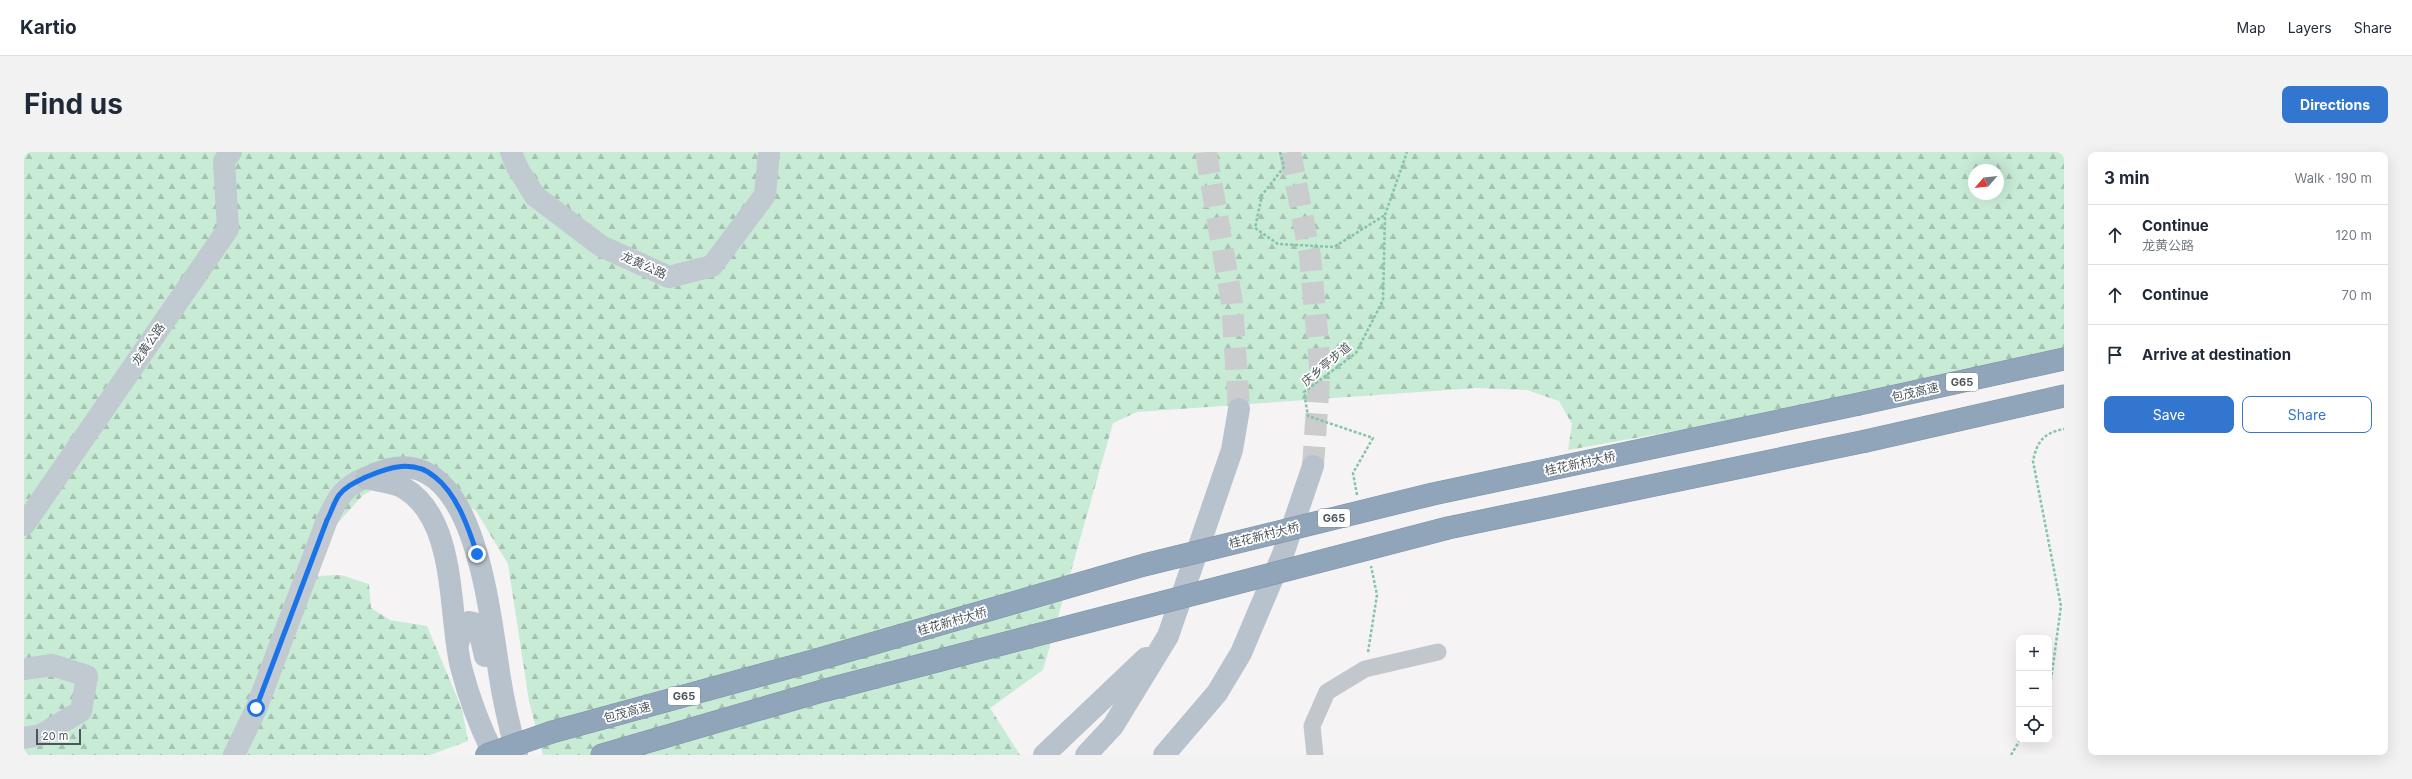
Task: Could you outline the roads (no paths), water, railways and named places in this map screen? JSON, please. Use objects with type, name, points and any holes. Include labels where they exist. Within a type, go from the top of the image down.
[{"type":"highway","name":"包茂高速","points":[[1859,404],[2064,359]]},
{"type":"highway","points":[[602,755],[748,714],[822,691],[1448,528],[1866,441],[2064,396]]},
{"type":"highway","name":"桂花新村大桥","points":[[816,660],[1144,565],[1433,494],[1859,404]]},
{"type":"highway","name":"包茂高速","points":[[486,755],[552,732],[816,660]]},
{"type":"highway","points":[[659,755],[748,714]]},
{"type":"main road","name":"龙黄公路","points":[[24,525],[228,229],[224,162],[231,152]]},
{"type":"main road","name":"龙黄公路","points":[[511,152],[518,170],[536,196],[601,246],[669,277],[712,266],[765,195],[769,152]]},
{"type":"main road","points":[[1086,755],[1113,726],[1168,636],[1232,450],[1239,409]]},
{"type":"main road","points":[[1164,755],[1217,693],[1241,653],[1283,554],[1313,466]]},
{"type":"main road","points":[[234,755],[256,708],[327,520],[339,496],[354,482],[366,478],[382,469],[394,467],[420,468],[436,477],[451,495],[473,541],[485,582],[504,706],[517,755]]},
{"type":"main road","points":[[366,478],[403,488],[420,504],[433,522],[445,551],[461,666],[472,704],[494,755]]},
{"type":"main road","points":[[458,644],[463,625],[469,622],[474,623],[480,635],[497,698],[511,731]]},
{"type":"main road","points":[[1044,755],[1168,636]]},
{"type":"main road","points":[[24,669],[52,665],[87,676],[82,711],[41,734],[24,738]]},
{"type":"street","points":[[1315,755],[1312,726],[1327,692],[1365,669],[1438,652]]},
{"type":"tunnel","points":[[1206,152],[1232,303],[1239,409]]},
{"type":"tunnel","points":[[1290,152],[1310,256],[1320,365],[1313,466]]}]
